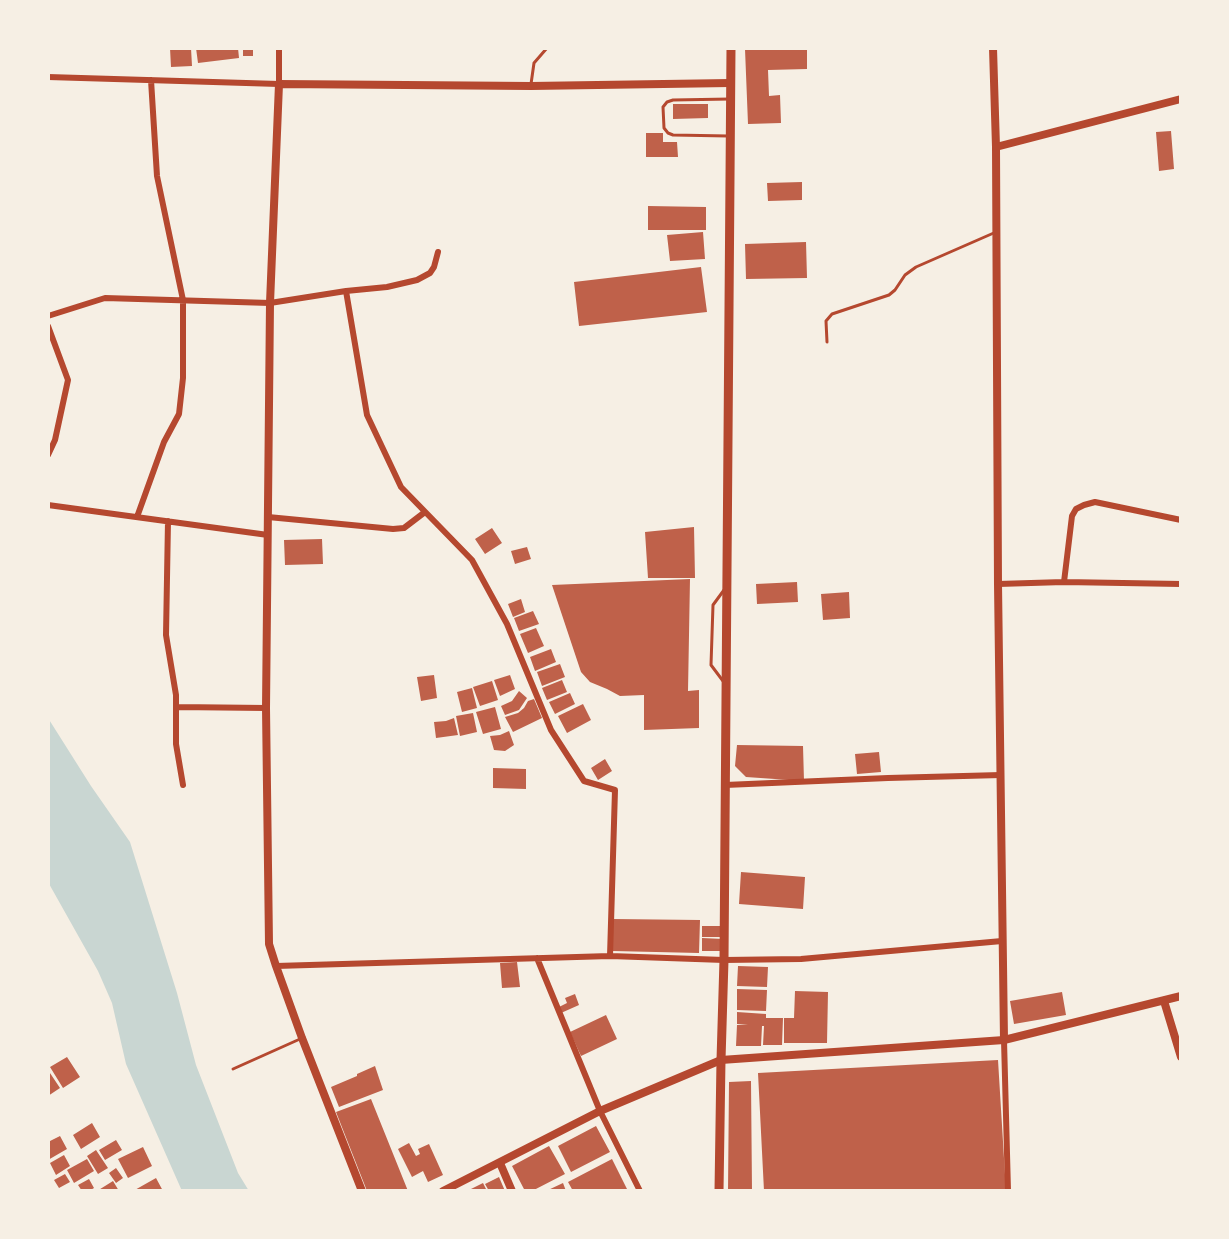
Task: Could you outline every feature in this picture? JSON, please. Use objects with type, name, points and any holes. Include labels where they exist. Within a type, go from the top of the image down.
[{"type":"main road","points":[[719,1191],[724,960],[731,48]]},
{"type":"main road","points":[[443,1191],[600,1111],[721,1060],[1004,1040],[1181,996]]},
{"type":"street","points":[[279,48],[270,303],[267,708],[269,944],[302,1038],[362,1191]]},
{"type":"street","points":[[993,48],[996,147],[1002,941],[1008,1191]]},
{"type":"street","points":[[48,76],[279,84],[531,86],[730,83]]},
{"type":"street","points":[[137,517],[164,442],[179,414],[183,378],[183,300],[157,176],[151,80]]},
{"type":"street","points":[[996,147],[1181,99]]},
{"type":"street","points":[[48,316],[105,298],[270,303],[387,287],[417,280],[429,273],[434,267],[438,252]]},
{"type":"street","points":[[346,291],[367,416],[401,487],[472,560],[507,624],[551,730],[584,781],[615,790],[609,956]]},
{"type":"street","points":[[48,326],[68,380],[55,440],[48,455]]},
{"type":"street","points":[[1064,582],[1072,516],[1076,509],[1095,502],[1181,520]]},
{"type":"street","points":[[48,505],[268,535]]},
{"type":"street","points":[[268,517],[393,529],[404,528],[425,512]]},
{"type":"street","points":[[168,522],[166,635],[176,695],[176,744],[183,785]]},
{"type":"street","points":[[998,584],[1064,582],[1181,584]]},
{"type":"street","points":[[176,707],[267,708]]},
{"type":"street","points":[[725,785],[1000,775]]},
{"type":"street","points":[[276,966],[609,956],[724,960],[801,959],[1002,941]]},
{"type":"street","points":[[537,958],[600,1111],[640,1191]]},
{"type":"street","points":[[1164,1001],[1181,1057]]},
{"type":"street","points":[[500,1163],[512,1191]]},
{"type":"lane","points":[[531,86],[534,63],[547,48]]},
{"type":"lane","points":[[730,99],[673,100],[667,102],[663,107],[664,128],[668,133],[730,136]]},
{"type":"lane","points":[[827,342],[826,321],[832,314],[889,295],[905,275],[916,267],[996,232]]},
{"type":"lane","points":[[726,586],[713,605],[711,665],[726,684]]},
{"type":"lane","points":[[233,1069],[302,1038]]},
{"type":"shaded area","points":[[48,718],[130,842],[177,993],[196,1065],[238,1173],[249,1191],[182,1191],[126,1064],[112,1003],[98,971],[48,882]]},
{"type":"building","points":[[170,48],[191,48],[192,66],[171,67]]},
{"type":"building","points":[[196,48],[238,48],[239,58],[198,63]]},
{"type":"building","points":[[243,48],[253,48],[253,56],[243,56]]},
{"type":"building","points":[[807,48],[807,69],[768,70],[769,96],[780,95],[781,123],[748,124],[745,49]]},
{"type":"building","points":[[673,104],[708,104],[708,118],[673,119]]},
{"type":"building","points":[[1171,131],[1174,169],[1159,171],[1156,132]]},
{"type":"building","points":[[646,133],[663,133],[663,142],[677,142],[678,157],[646,157]]},
{"type":"building","points":[[802,182],[802,200],[768,201],[767,183]]},
{"type":"building","points":[[648,206],[706,207],[706,230],[648,230]]},
{"type":"building","points":[[703,232],[705,259],[670,261],[667,235]]},
{"type":"building","points":[[806,242],[807,278],[746,279],[745,244]]},
{"type":"building","points":[[701,267],[707,312],[579,326],[574,282]]},
{"type":"building","points":[[694,527],[695,578],[648,578],[645,532]]},
{"type":"building","points":[[492,528],[502,543],[485,554],[475,539]]},
{"type":"building","points":[[322,539],[323,564],[285,565],[284,540]]},
{"type":"building","points":[[527,547],[531,559],[515,564],[511,551]]},
{"type":"building","points":[[690,579],[688,691],[699,690],[699,728],[644,730],[644,695],[620,696],[590,682],[581,672],[552,585]]},
{"type":"building","points":[[797,582],[798,602],[757,604],[756,584]]},
{"type":"building","points":[[849,592],[850,618],[823,620],[821,594]]},
{"type":"building","points":[[521,599],[525,612],[513,617],[508,604]]},
{"type":"building","points":[[533,611],[539,624],[519,631],[514,618]]},
{"type":"building","points":[[536,628],[544,646],[528,653],[520,634]]},
{"type":"building","points":[[551,649],[556,662],[535,671],[530,657]]},
{"type":"building","points":[[560,664],[565,677],[542,686],[537,672]]},
{"type":"building","points":[[434,675],[437,698],[421,701],[417,677]]},
{"type":"building","points":[[510,675],[515,689],[500,696],[494,680]]},
{"type":"building","points":[[562,680],[567,692],[547,700],[542,688]]},
{"type":"building","points":[[492,681],[498,700],[480,706],[473,687]]},
{"type":"building","points":[[472,688],[477,708],[462,712],[457,692]]},
{"type":"building","points":[[519,691],[527,698],[519,710],[505,715],[501,706],[512,701]]},
{"type":"building","points":[[570,693],[575,704],[555,714],[549,702]]},
{"type":"building","points":[[534,699],[542,718],[513,732],[505,717],[518,713],[528,701]]},
{"type":"building","points":[[583,704],[591,720],[567,733],[558,716]]},
{"type":"building","points":[[495,707],[501,729],[483,734],[476,712]]},
{"type":"building","points":[[473,713],[477,732],[460,736],[456,716]]},
{"type":"building","points":[[454,718],[458,735],[436,738],[434,722]]},
{"type":"building","points":[[509,731],[514,745],[505,751],[494,750],[490,736]]},
{"type":"building","points":[[737,745],[803,746],[804,781],[746,777],[735,766]]},
{"type":"building","points":[[879,752],[881,772],[857,774],[855,754]]},
{"type":"building","points":[[605,759],[612,771],[598,780],[591,768]]},
{"type":"building","points":[[493,768],[526,769],[526,789],[493,788]]},
{"type":"building","points":[[741,872],[805,877],[803,909],[739,904]]},
{"type":"building","points":[[613,919],[700,920],[699,953],[613,951]]},
{"type":"building","points":[[702,926],[723,926],[723,937],[702,937]]},
{"type":"building","points":[[702,938],[723,939],[723,951],[702,951]]},
{"type":"building","points":[[517,962],[520,987],[502,988],[500,963]]},
{"type":"building","points":[[738,966],[768,967],[767,987],[737,986]]},
{"type":"building","points":[[737,989],[767,990],[766,1011],[737,1010]]},
{"type":"building","points":[[795,991],[828,992],[827,1043],[784,1043],[784,1018],[794,1018]]},
{"type":"building","points":[[1062,992],[1066,1015],[1014,1024],[1010,1001]]},
{"type":"building","points":[[575,994],[579,1005],[561,1013],[559,1007],[567,1003],[565,998]]},
{"type":"building","points":[[737,1012],[766,1014],[766,1018],[783,1018],[782,1045],[763,1045],[764,1026],[762,1026],[761,1046],[736,1046],[737,1025],[748,1025],[737,1024]]},
{"type":"building","points":[[606,1015],[617,1039],[581,1056],[570,1032]]},
{"type":"building","points":[[67,1057],[80,1077],[63,1088],[50,1067]]},
{"type":"building","points":[[998,1060],[1006,1191],[764,1191],[758,1073]]},
{"type":"building","points":[[375,1066],[383,1090],[339,1107],[331,1087]]},
{"type":"building","points":[[48,1070],[60,1088],[48,1096]]},
{"type":"building","points":[[751,1081],[752,1191],[728,1191],[729,1082]]},
{"type":"building","points":[[371,1099],[408,1191],[367,1191],[336,1112]]},
{"type":"building","points":[[92,1123],[100,1137],[81,1149],[73,1135]]},
{"type":"building","points":[[596,1126],[610,1152],[571,1172],[558,1146]]},
{"type":"building","points":[[60,1136],[67,1149],[48,1160],[48,1142]]},
{"type":"building","points":[[116,1140],[122,1150],[105,1160],[99,1150]]},
{"type":"building","points":[[409,1143],[416,1156],[420,1154],[418,1149],[429,1144],[443,1175],[428,1182],[423,1171],[412,1177],[398,1149]]},
{"type":"building","points":[[549,1146],[565,1174],[532,1191],[525,1191],[512,1166]]},
{"type":"building","points":[[143,1147],[152,1166],[128,1178],[118,1159]]},
{"type":"building","points":[[96,1150],[108,1168],[98,1174],[87,1156]]},
{"type":"building","points":[[64,1155],[70,1166],[56,1175],[50,1163]]},
{"type":"building","points":[[87,1159],[94,1171],[74,1183],[67,1170]]},
{"type":"building","points":[[612,1159],[627,1189],[623,1191],[573,1191],[568,1182]]},
{"type":"building","points":[[116,1168],[123,1178],[116,1183],[109,1173]]},
{"type":"building","points":[[65,1174],[70,1182],[59,1188],[54,1180]]},
{"type":"building","points":[[499,1177],[505,1191],[489,1191],[485,1184]]},
{"type":"building","points":[[156,1178],[163,1191],[133,1191]]},
{"type":"building","points":[[89,1179],[94,1188],[82,1191],[78,1185]]},
{"type":"building","points":[[113,1181],[119,1191],[97,1191]]},
{"type":"building","points":[[483,1183],[487,1191],[467,1191]]},
{"type":"building","points":[[563,1183],[566,1191],[546,1191]]}]
